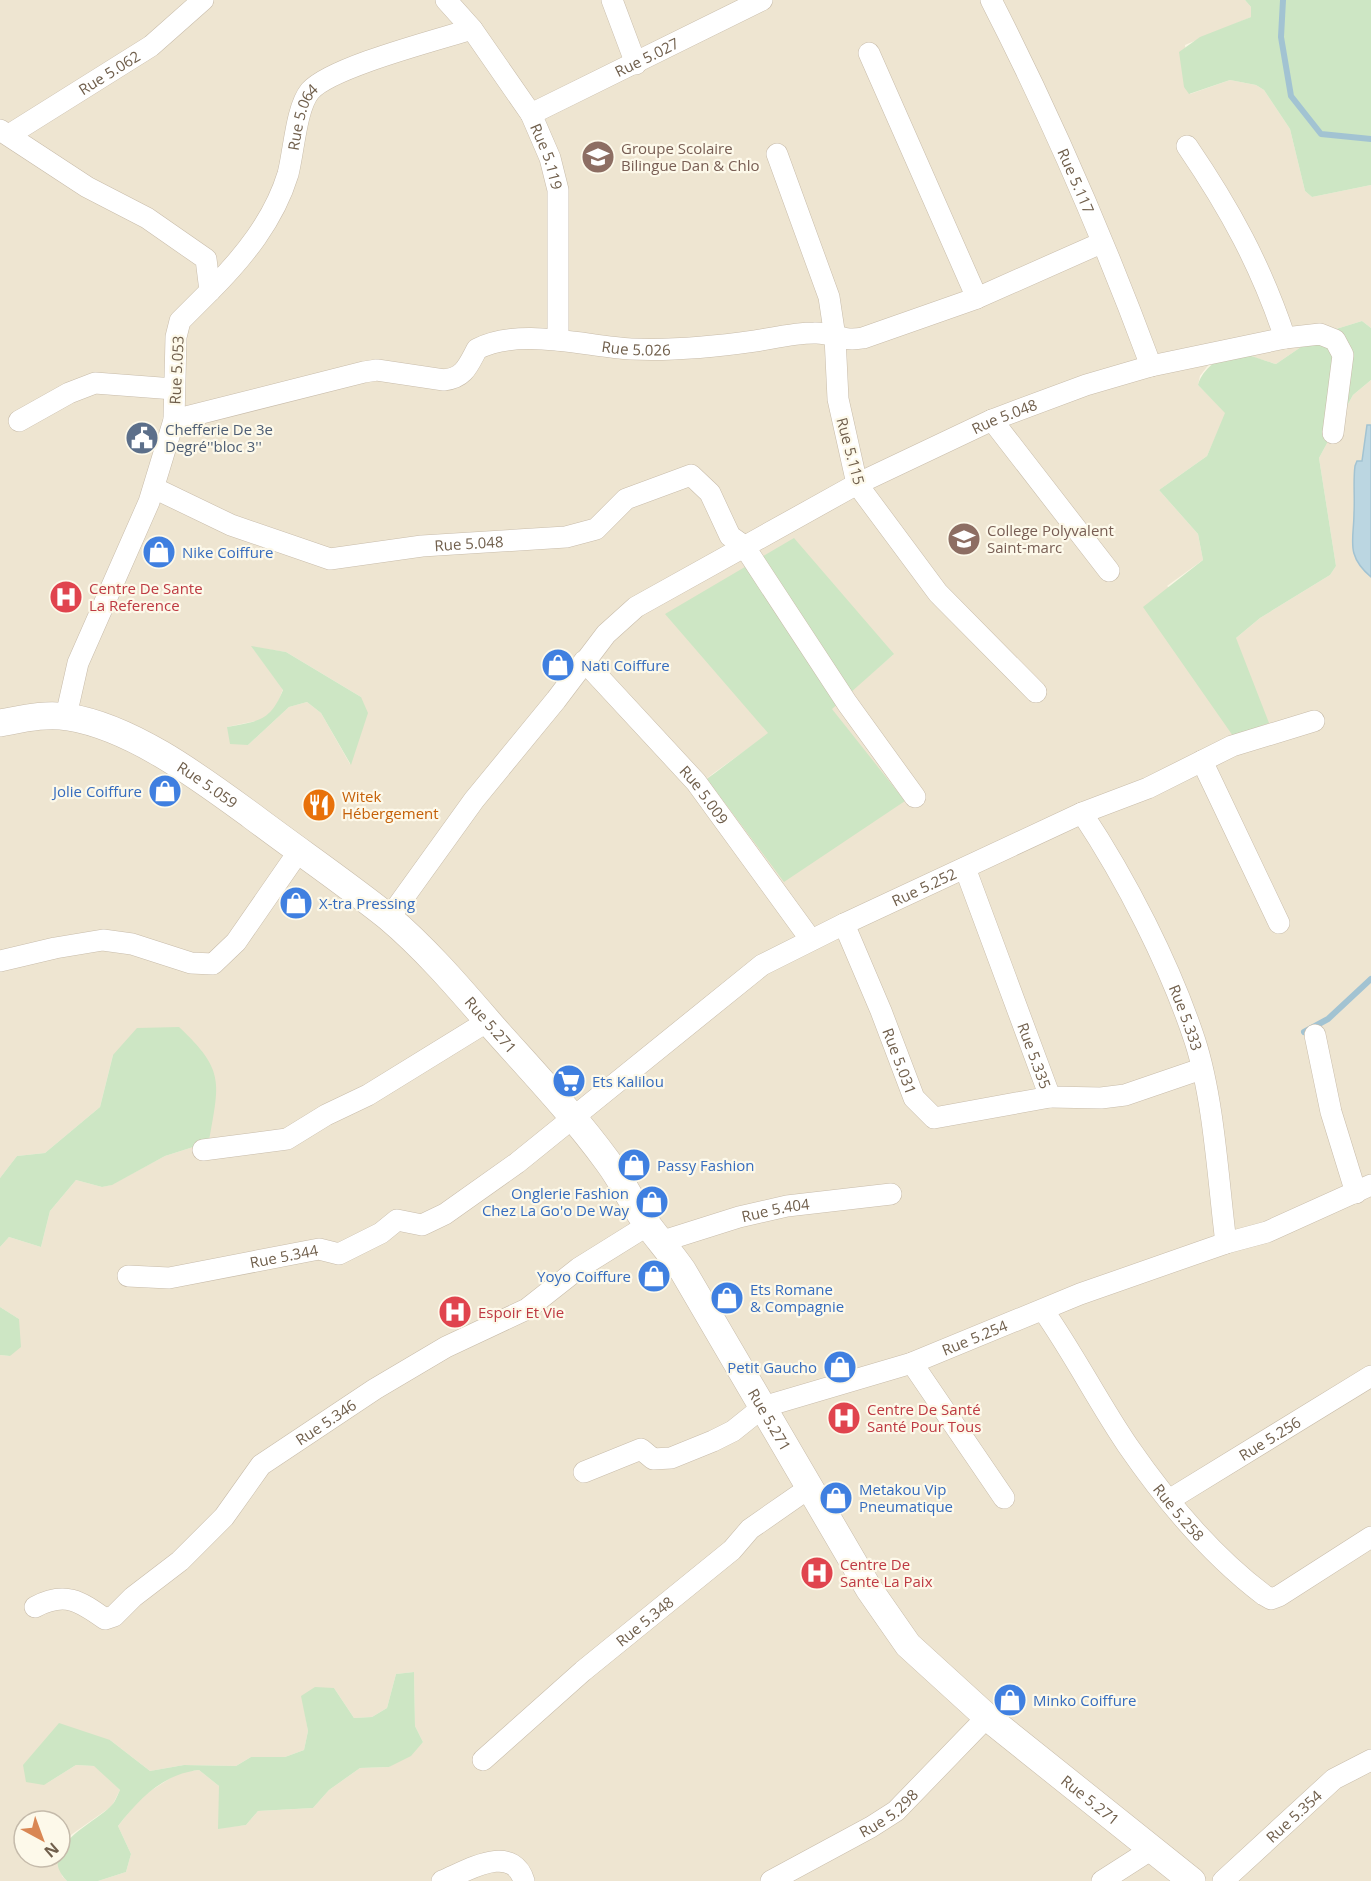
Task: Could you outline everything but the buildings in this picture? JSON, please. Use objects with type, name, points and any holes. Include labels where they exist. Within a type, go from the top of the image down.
[{"type":"street","name":"Rue 5.062","points":[[4,133],[151,46],[203,0]]},
{"type":"street","name":"Rue 5.119","points":[[446,0],[472,29],[531,114],[543,138],[558,190],[558,340]]},
{"type":"street","points":[[612,0],[636,64]]},
{"type":"street","name":"Rue 5.027","points":[[531,114],[762,0]]},
{"type":"street","name":"Rue 5.117","points":[[991,0],[1022,60],[1122,287],[1151,366]]},
{"type":"street","name":"Rue 5.064","points":[[210,291],[248,250],[267,218],[287,177],[303,101],[311,90],[324,80],[346,69],[472,29]]},
{"type":"street","points":[[869,53],[977,298]]},
{"type":"street","points":[[4,133],[87,187],[147,218],[206,259],[210,291]]},
{"type":"street","points":[[1187,146],[1239,226],[1271,295],[1285,338]]},
{"type":"street","name":"Rue 5.115","points":[[777,154],[829,297],[835,337],[838,399],[857,484],[938,593],[1036,692]]},
{"type":"street","name":"Rue 5.026","points":[[174,420],[377,370],[444,380],[455,379],[464,374],[477,349],[490,343],[558,340],[630,349],[672,349],[712,347],[814,333],[845,340],[863,338],[977,298],[1101,243]]},
{"type":"street","name":"Rue 5.053","points":[[66,716],[78,663],[154,488],[174,420],[176,337],[180,321],[210,291]]},
{"type":"street","name":"Rue 5.048","points":[[389,918],[474,800],[556,700],[606,634],[636,607],[857,484],[992,420],[1086,385],[1151,366],[1285,338],[1320,334],[1335,340],[1342,355],[1334,433]]},
{"type":"street","points":[[19,421],[69,393],[96,382],[174,389]]},
{"type":"street","points":[[992,420],[1109,571]]},
{"type":"street","name":"Rue 5.048","points":[[154,488],[231,525],[330,559],[422,546],[566,537],[597,529],[626,499],[691,475],[710,493],[730,536],[744,546],[847,703],[915,796]]},
{"type":"street","name":"Rue 5.009","points":[[584,661],[696,782],[811,940]]},
{"type":"street","name":"Rue 5.059","points":[[0,723],[37,717],[66,716],[97,723],[179,765],[389,918]]},
{"type":"street","name":"Rue 5.252","points":[[572,1117],[745,976],[811,940],[1082,813],[1148,788],[1250,739],[1314,721]]},
{"type":"street","points":[[1203,761],[1279,923]]},
{"type":"street","name":"Rue 5.333","points":[[1082,813],[1111,855],[1168,975],[1195,1042],[1209,1100],[1226,1243]]},
{"type":"street","points":[[0,961],[55,948],[104,940],[132,944],[191,963],[213,964],[236,942],[299,851]]},
{"type":"street","name":"Rue 5.335","points":[[965,868],[1050,1097],[1101,1098],[1125,1095],[1201,1069]]},
{"type":"street","name":"Rue 5.271","points":[[389,918],[441,969],[488,1021],[609,1163],[763,1407],[869,1589],[908,1644],[987,1717],[1192,1881]]},
{"type":"street","name":"Rue 5.031","points":[[843,924],[881,1011],[914,1098],[925,1112],[934,1118],[1050,1097]]},
{"type":"street","points":[[203,1150],[287,1138],[326,1115],[368,1095],[488,1021]]},
{"type":"street","points":[[1315,1035],[1331,1112],[1363,1189]]},
{"type":"street","name":"Rue 5.344","points":[[128,1276],[169,1278],[319,1249],[339,1254],[381,1233],[397,1220],[422,1225],[445,1214],[517,1163],[572,1117]]},
{"type":"street","name":"Rue 5.254","points":[[584,1472],[641,1449],[653,1459],[671,1458],[733,1431],[763,1407],[912,1363],[1043,1310],[1226,1243],[1268,1232],[1363,1189]]},
{"type":"street","name":"Rue 5.404","points":[[655,1233],[787,1206],[891,1194]]},
{"type":"street","name":"Rue 5.346","points":[[35,1607],[57,1598],[66,1599],[91,1609],[105,1619],[114,1616],[132,1597],[180,1561],[224,1517],[261,1465],[375,1389],[446,1347],[527,1309],[579,1268],[655,1233]]},
{"type":"street","name":"Rue 5.258","points":[[1043,1310],[1072,1352],[1128,1445],[1169,1500],[1236,1572],[1258,1591],[1271,1599],[1371,1537]]},
{"type":"street","points":[[912,1363],[1004,1498]]},
{"type":"street","name":"Rue 5.256","points":[[1169,1500],[1371,1376]]},
{"type":"street","name":"Rue 5.348","points":[[483,1760],[583,1671],[732,1550],[750,1529],[809,1488]]},
{"type":"street","name":"Rue 5.298","points":[[771,1881],[872,1827],[896,1811],[987,1717]]},
{"type":"street","name":"Rue 5.354","points":[[1223,1881],[1334,1779],[1371,1760]]},
{"type":"street","points":[[1102,1881],[1152,1849]]},
{"type":"street","points":[[442,1881],[489,1862],[500,1861],[511,1862],[517,1867],[524,1881]]},
{"type":"shaded area","points":[[0,0],[1245,0],[1251,7],[1251,17],[1185,45],[1190,94],[1230,80],[1256,85],[1264,90],[1290,129],[1305,191],[1312,197],[1371,185],[1371,328],[1362,321],[1320,334],[1276,364],[1240,353],[1209,364],[1200,376],[1198,385],[1226,413],[1207,456],[1159,490],[1198,534],[1203,560],[1167,586],[1236,638],[1260,618],[1330,575],[1336,566],[1319,458],[1353,395],[1371,380],[1371,1881],[98,1881],[126,1872],[131,1854],[118,1826],[141,1797],[180,1772],[199,1770],[219,1786],[219,1828],[246,1825],[258,1811],[313,1808],[329,1790],[360,1768],[389,1767],[423,1742],[415,1726],[414,1672],[396,1674],[387,1708],[372,1717],[354,1718],[334,1688],[302,1696],[308,1731],[304,1750],[285,1757],[251,1757],[236,1766],[184,1765],[150,1771],[110,1740],[44,1785],[76,1765],[95,1766],[120,1790],[112,1806],[72,1834],[72,1809],[12,1809],[12,1869],[61,1869],[62,1876],[67,1881],[0,1881],[0,1355],[10,1356],[19,1319],[0,1307],[0,1247],[9,1237],[41,1247],[50,1211],[76,1180],[102,1187],[111,1185],[165,1156],[209,1142],[113,1055],[100,1107],[45,1153],[17,1156],[0,1178]],"holes":[[[252,647],[286,652],[361,697],[350,764],[321,713],[307,702],[289,707],[248,745],[227,727],[261,720],[275,710],[283,689]],[[894,654],[831,708],[707,778],[768,734]]]},
{"type":"green space","points":[[1245,0],[1371,0],[1371,185],[1312,197],[1305,191],[1290,129],[1264,90],[1256,85],[1230,80],[1189,94],[1184,87],[1179,52],[1200,37],[1251,17],[1251,7]]},
{"type":"green space","points":[[1362,321],[1371,328],[1371,380],[1353,395],[1319,458],[1336,566],[1330,575],[1260,618],[1236,638],[1269,723],[1233,736],[1143,607],[1203,560],[1198,534],[1159,490],[1207,456],[1225,413],[1198,385],[1204,373],[1215,362],[1229,355],[1243,354],[1276,364],[1320,334]]},
{"type":"green space","points":[[794,538],[894,654],[832,709],[905,801],[784,882],[707,779],[768,733],[665,614]]},
{"type":"green space","points":[[251,646],[286,652],[361,697],[368,713],[351,765],[321,713],[307,702],[289,707],[248,745],[230,744],[227,727],[262,718],[273,708],[283,690]]},
{"type":"green space","points":[[179,1027],[205,1055],[212,1067],[216,1091],[209,1142],[165,1156],[112,1185],[102,1187],[76,1180],[50,1211],[41,1247],[9,1237],[0,1247],[0,1178],[17,1156],[45,1153],[100,1107],[113,1055],[137,1028]]},
{"type":"green space","points":[[0,1307],[19,1319],[21,1347],[10,1356],[0,1355]]},
{"type":"green space","points":[[414,1672],[415,1726],[423,1742],[411,1756],[389,1767],[360,1768],[329,1790],[313,1808],[258,1811],[246,1825],[218,1829],[219,1786],[199,1770],[186,1772],[174,1776],[153,1789],[118,1826],[131,1854],[126,1872],[98,1881],[67,1881],[59,1869],[72,1869],[72,1836],[112,1805],[120,1790],[94,1766],[76,1765],[44,1785],[26,1782],[23,1765],[59,1723],[110,1740],[150,1771],[184,1765],[236,1766],[251,1757],[285,1757],[304,1750],[308,1731],[301,1696],[315,1687],[334,1688],[354,1718],[372,1717],[387,1708],[396,1674]]},
{"type":"water","points":[[1367,425],[1371,425],[1371,577],[1357,562],[1353,547],[1355,466],[1357,461],[1362,461]]},
{"type":"waterway","points":[[1283,0],[1281,37],[1291,96],[1321,134],[1371,139]]},
{"type":"waterway","points":[[1304,1032],[1328,1019],[1371,979]]},
{"type":"place","name":"Groupe Scolaire Bilingue Dan & Chlo","points":[[598,157]]},
{"type":"place","name":"Chefferie De 3e Degré''bloc 3''","points":[[142,438]]},
{"type":"place","name":"College Polyvalent Saint-marc","points":[[964,539]]},
{"type":"place","name":"Nike Coiffure","points":[[159,552]]},
{"type":"place","name":"Centre De Sante La Reference","points":[[66,597]]},
{"type":"place","name":"Nati Coiffure","points":[[558,665]]},
{"type":"place","name":"Jolie Coiffure","points":[[165,791]]},
{"type":"place","name":"Witek Hébergement","points":[[319,805]]},
{"type":"place","name":"X-tra Pressing","points":[[296,903]]},
{"type":"place","name":"Ets Kalilou","points":[[569,1081]]},
{"type":"place","name":"Passy Fashion","points":[[634,1165]]},
{"type":"place","name":"Onglerie Fashion Chez La Go'o De Way","points":[[652,1202]]},
{"type":"place","name":"Yoyo Coiffure","points":[[654,1276]]},
{"type":"place","name":"Ets Romane & Compagnie","points":[[727,1298]]},
{"type":"place","name":"Espoir Et Vie","points":[[455,1312]]},
{"type":"place","name":"Petit Gaucho","points":[[840,1367]]},
{"type":"place","name":"Centre De Santé Santé Pour Tous","points":[[844,1418]]},
{"type":"place","name":"Metakou Vip Pneumatique","points":[[836,1498]]},
{"type":"place","name":"Centre De Sante La Paix","points":[[817,1573]]},
{"type":"place","name":"Minko Coiffure","points":[[1010,1700]]}]
